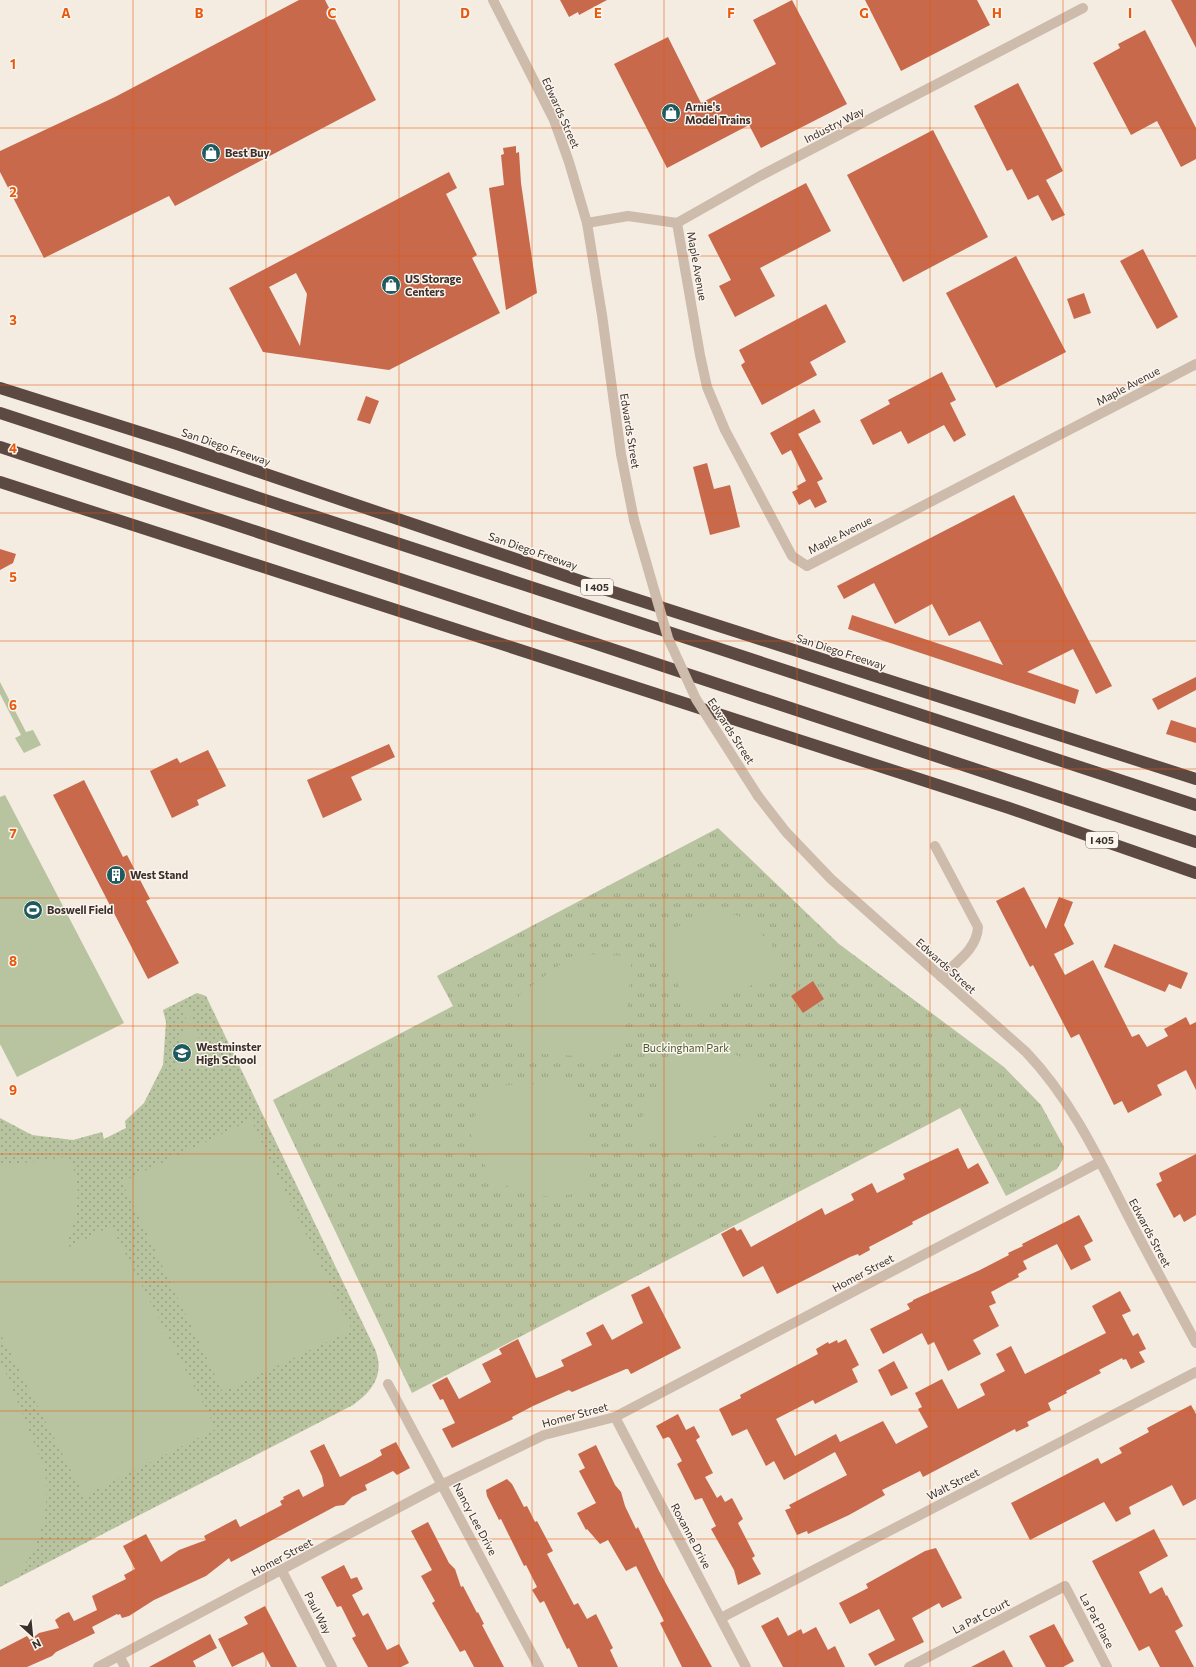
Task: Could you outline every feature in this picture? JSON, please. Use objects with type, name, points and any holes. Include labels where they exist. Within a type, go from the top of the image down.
[{"type":"highway","name":"San Diego Freeway","points":[[0,388],[177,444],[607,590],[1196,779]]},
{"type":"highway","points":[[0,413],[1196,804]]},
{"type":"highway","points":[[0,447],[1196,842]]},
{"type":"highway","name":"I 405","points":[[0,482],[1001,805],[1196,872]]},
{"type":"street","name":"Edwards Street","points":[[493,0],[554,120],[569,162],[587,223],[602,315],[620,454],[634,520],[668,638],[696,699],[758,796],[786,832],[831,879],[1026,1052],[1042,1068],[1056,1086],[1100,1162],[1196,1343]]},
{"type":"street","name":"Industry Way","points":[[677,223],[767,173],[1083,8]]},
{"type":"street","points":[[587,223],[628,216],[677,223]]},
{"type":"street","name":"Maple Avenue","points":[[677,223],[707,387],[725,430],[792,556],[806,566],[1196,364]]},
{"type":"street","points":[[935,846],[978,927],[977,938],[972,946],[941,977]]},
{"type":"street","name":"Homer Street","points":[[98,1667],[282,1571],[443,1484],[544,1435],[615,1417],[1100,1162]]},
{"type":"street","name":"Walt Street","points":[[721,1618],[1196,1372]]},
{"type":"street","name":"Nancy Lee Drive","points":[[388,1384],[443,1484],[539,1667]]},
{"type":"street","name":"Roxanne Drive","points":[[615,1417],[746,1667]]},
{"type":"street","name":"Paul Way","points":[[282,1571],[332,1667]]},
{"type":"street","name":"La Pat Court","points":[[909,1667],[1065,1586]]},
{"type":"street","name":"La Pat Place","points":[[1065,1586],[1108,1667]]},
{"type":"street","points":[[119,1656],[125,1667]]},
{"type":"green space","points":[[0,682],[26,732],[33,730],[41,745],[24,753],[15,738],[21,735],[0,694]]},
{"type":"green space","name":"Boswell Field","points":[[5,795],[124,1023],[17,1077],[0,1044],[0,797]]},
{"type":"green space","name":"Buckingham Park","points":[[718,828],[839,944],[1004,1067],[1041,1105],[1064,1147],[1063,1159],[1057,1169],[1006,1196],[960,1108],[412,1393],[273,1100],[453,1006],[437,976]]},
{"type":"green space","points":[[713,910],[747,918],[772,945],[778,972],[705,1008],[695,1008],[688,1002],[652,939]]},
{"type":"green space","points":[[575,954],[632,956],[624,1045],[618,1053],[608,1058],[515,1052],[519,995]]},
{"type":"green space","points":[[197,993],[206,996],[375,1349],[379,1366],[378,1374],[371,1388],[353,1405],[0,1587],[0,1118],[32,1135],[73,1140],[102,1132],[104,1139],[126,1128],[125,1121],[144,1103],[163,1065],[166,1022],[163,1010]]},
{"type":"green space","points":[[191,1008],[192,1016],[190,1017],[209,1064],[191,1068],[174,1067],[186,1017],[183,1017],[183,1009]]},
{"type":"green space","points":[[685,1036],[770,1068],[764,1098],[736,1129],[680,1148],[634,1137],[674,1045]]},
{"type":"green space","points":[[573,1082],[588,1096],[590,1193],[536,1197],[492,1180],[468,1129],[492,1086]]},
{"type":"green space","points":[[251,1120],[352,1330],[223,1392],[122,1182]]},
{"type":"green space","points":[[67,1157],[73,1167],[78,1190],[73,1227],[65,1249],[111,1226],[216,1429],[84,1496],[0,1333],[0,1166]]},
{"type":"green space","points":[[0,1366],[3,1366],[45,1470],[47,1490],[45,1516],[33,1552],[18,1575],[0,1584]]},
{"type":"building","name":"Best Buy","points":[[299,0],[325,0],[376,100],[175,206],[169,196],[44,258],[0,172],[0,151],[115,97]]},
{"type":"building","points":[[560,0],[607,0],[579,15],[578,12],[569,17]]},
{"type":"building","points":[[792,0],[847,104],[761,148],[749,125],[667,168],[614,64],[668,37],[701,103],[776,64],[753,20]]},
{"type":"building","points":[[865,0],[977,0],[990,25],[901,71]]},
{"type":"building","points":[[1171,0],[1196,0],[1196,48]]},
{"type":"building","points":[[1145,30],[1196,128],[1196,159],[1181,167],[1157,121],[1131,135],[1093,63],[1120,48],[1118,44]]},
{"type":"building","points":[[1018,83],[1063,171],[1046,180],[1065,215],[1052,221],[1038,195],[1028,200],[1012,169],[1007,171],[974,106]]},
{"type":"building","points":[[933,130],[988,237],[903,282],[847,175]]},
{"type":"building","points":[[516,146],[516,153],[519,152],[521,183],[537,293],[506,310],[489,188],[504,185],[501,155],[504,154],[503,148]]},
{"type":"building","points":[[449,172],[457,188],[446,194],[477,255],[472,258],[500,313],[389,370],[263,352],[229,288]],"holes":[[[296,273],[307,294],[300,346],[269,287]]]},
{"type":"building","points":[[806,183],[831,231],[760,268],[775,296],[735,317],[719,286],[731,280],[708,235]]},
{"type":"building","points":[[1143,249],[1178,317],[1157,329],[1120,261]]},
{"type":"building","points":[[1016,256],[1066,352],[996,388],[946,293]]},
{"type":"building","points":[[1084,293],[1091,313],[1074,319],[1067,299]]},
{"type":"building","points":[[826,304],[846,342],[810,362],[817,375],[762,405],[741,365],[745,362],[739,350]]},
{"type":"building","points":[[942,372],[956,400],[950,403],[966,435],[954,442],[944,425],[908,444],[901,431],[873,445],[860,420],[890,404],[888,400]]},
{"type":"building","points":[[366,396],[379,401],[370,424],[357,420]]},
{"type":"building","points":[[814,409],[821,422],[798,434],[823,479],[817,482],[827,502],[815,508],[810,499],[799,505],[792,492],[798,489],[797,486],[806,481],[791,450],[782,455],[770,433]]},
{"type":"building","points":[[707,463],[714,489],[730,485],[740,527],[710,535],[693,467]]},
{"type":"building","points":[[1014,495],[1112,686],[1096,694],[1073,649],[1027,672],[1079,690],[1075,704],[848,629],[852,615],[1003,665],[980,621],[949,636],[932,604],[895,624],[874,583],[844,599],[837,586]]},
{"type":"building","points":[[0,549],[16,554],[13,563],[0,570]]},
{"type":"building","points":[[1196,677],[1196,690],[1158,710],[1152,699]]},
{"type":"building","points":[[1171,720],[1196,728],[1196,743],[1166,734]]},
{"type":"building","points":[[389,744],[395,757],[351,777],[362,800],[323,818],[307,780]]},
{"type":"building","points":[[208,750],[226,786],[197,800],[199,805],[172,818],[150,771],[177,758],[180,763]]},
{"type":"building","name":"West Stand","points":[[84,780],[123,857],[127,855],[150,899],[146,901],[179,963],[148,979],[53,795]]},
{"type":"building","points":[[1024,887],[1046,929],[1059,897],[1073,902],[1064,925],[1074,944],[1054,954],[1065,975],[1093,960],[1132,1037],[1139,1034],[1147,1047],[1168,1036],[1164,1029],[1186,1017],[1190,1025],[1196,1022],[1196,1090],[1186,1070],[1157,1085],[1162,1095],[1128,1113],[1122,1101],[1114,1105],[1079,1034],[1071,1038],[1033,965],[1030,967],[996,901]]},
{"type":"building","points":[[1114,944],[1188,973],[1181,989],[1169,984],[1165,992],[1104,967]]},
{"type":"building","points":[[813,981],[824,999],[803,1013],[791,996]]},
{"type":"building","points":[[958,1148],[968,1169],[978,1163],[989,1183],[912,1222],[913,1224],[869,1247],[870,1250],[859,1256],[858,1254],[850,1257],[777,1294],[763,1266],[743,1277],[721,1234],[734,1227],[737,1231],[741,1229],[751,1247],[822,1208],[825,1215],[854,1200],[851,1194],[872,1183],[877,1193],[905,1179],[903,1174]]},
{"type":"building","points":[[1196,1154],[1196,1215],[1184,1222],[1180,1214],[1174,1218],[1156,1184],[1162,1181],[1159,1173]]},
{"type":"building","points":[[1079,1215],[1093,1241],[1084,1246],[1091,1260],[1071,1270],[1057,1244],[1023,1261],[1027,1269],[1018,1274],[1019,1277],[991,1292],[996,1303],[989,1306],[999,1326],[973,1340],[981,1354],[948,1371],[934,1342],[928,1345],[922,1333],[883,1354],[870,1329],[910,1309],[907,1304],[913,1300],[980,1270],[1009,1255],[1008,1253],[1023,1246],[1022,1244]]},
{"type":"building","points":[[649,1286],[681,1348],[631,1374],[628,1369],[626,1369],[572,1392],[569,1390],[533,1406],[512,1417],[513,1419],[452,1448],[442,1429],[455,1423],[443,1399],[440,1400],[432,1385],[447,1377],[459,1399],[491,1382],[482,1364],[502,1354],[499,1349],[518,1339],[536,1378],[564,1366],[561,1360],[592,1345],[586,1333],[603,1324],[612,1340],[643,1323],[631,1295]]},
{"type":"building","points":[[1120,1291],[1131,1311],[1122,1315],[1133,1336],[1138,1333],[1146,1349],[1139,1352],[1145,1362],[1131,1369],[1126,1359],[1123,1360],[1122,1358],[1099,1370],[1101,1373],[1066,1391],[1067,1393],[1048,1403],[1051,1410],[1027,1422],[1029,1426],[1016,1432],[1015,1429],[923,1477],[920,1471],[882,1490],[885,1495],[849,1515],[808,1534],[807,1531],[797,1535],[785,1510],[791,1508],[789,1505],[847,1475],[835,1452],[784,1480],[774,1461],[766,1466],[747,1429],[732,1436],[719,1409],[741,1398],[740,1395],[818,1354],[816,1349],[828,1342],[829,1344],[837,1340],[838,1343],[846,1339],[859,1365],[852,1369],[858,1382],[815,1404],[813,1400],[776,1419],[795,1456],[836,1434],[840,1442],[883,1421],[896,1444],[928,1427],[918,1409],[922,1407],[915,1393],[942,1379],[958,1409],[985,1395],[980,1384],[1005,1371],[996,1354],[1011,1346],[1025,1374],[1106,1333],[1092,1306]]},
{"type":"building","points":[[894,1361],[908,1388],[891,1396],[878,1370]]},
{"type":"building","points":[[1191,1405],[1196,1414],[1196,1499],[1183,1506],[1172,1485],[1129,1507],[1131,1514],[1116,1522],[1104,1502],[1030,1540],[1011,1503],[1098,1458],[1101,1464],[1122,1453],[1119,1448],[1149,1432],[1147,1428]]},
{"type":"building","points":[[678,1414],[686,1430],[694,1426],[700,1437],[696,1440],[713,1473],[705,1477],[717,1498],[721,1495],[725,1502],[732,1498],[743,1519],[738,1523],[755,1556],[752,1558],[761,1574],[738,1585],[734,1570],[711,1529],[716,1526],[702,1498],[695,1500],[677,1464],[682,1461],[670,1438],[668,1437],[663,1439],[656,1426]]},
{"type":"building","points":[[396,1442],[410,1468],[397,1475],[393,1471],[365,1485],[367,1490],[352,1497],[344,1505],[336,1506],[231,1562],[229,1558],[206,1576],[154,1600],[129,1616],[122,1618],[120,1614],[117,1614],[92,1627],[95,1633],[56,1652],[52,1656],[27,1667],[0,1667],[0,1650],[27,1636],[30,1640],[39,1633],[59,1628],[55,1620],[69,1612],[74,1621],[97,1610],[92,1596],[126,1579],[124,1575],[135,1569],[123,1546],[146,1534],[161,1562],[179,1550],[206,1540],[204,1536],[236,1519],[240,1527],[282,1505],[280,1501],[284,1499],[283,1497],[299,1489],[303,1497],[324,1486],[322,1476],[310,1451],[324,1444],[340,1477],[382,1455],[380,1450]]},
{"type":"building","points":[[596,1445],[615,1485],[621,1492],[625,1506],[636,1529],[638,1527],[659,1571],[712,1667],[682,1667],[660,1623],[664,1621],[636,1566],[626,1571],[608,1540],[600,1544],[587,1529],[586,1530],[577,1513],[596,1503],[579,1471],[585,1468],[578,1454]]},
{"type":"building","points":[[507,1479],[512,1484],[524,1507],[527,1506],[535,1522],[537,1521],[553,1551],[547,1554],[574,1605],[578,1603],[587,1619],[596,1614],[613,1648],[610,1650],[618,1667],[578,1667],[569,1648],[567,1649],[544,1601],[540,1603],[532,1590],[537,1587],[526,1565],[524,1566],[501,1519],[499,1520],[487,1496],[486,1490]]},
{"type":"building","points":[[428,1522],[449,1563],[455,1569],[461,1587],[463,1586],[477,1613],[478,1612],[484,1624],[482,1625],[504,1667],[474,1667],[465,1650],[460,1652],[432,1603],[435,1601],[421,1576],[432,1570],[411,1531]]},
{"type":"building","points":[[1154,1529],[1168,1556],[1139,1572],[1150,1594],[1162,1587],[1166,1596],[1167,1595],[1183,1626],[1175,1631],[1194,1667],[1160,1667],[1149,1646],[1139,1651],[1092,1561]]},
{"type":"building","points":[[936,1548],[962,1598],[942,1608],[939,1603],[912,1618],[924,1642],[875,1666],[868,1654],[895,1640],[879,1609],[850,1624],[839,1603],[868,1588],[866,1584],[925,1551]]},
{"type":"building","points":[[344,1565],[351,1579],[357,1577],[363,1589],[352,1595],[363,1616],[368,1613],[387,1650],[399,1644],[409,1663],[401,1667],[368,1667],[352,1638],[356,1636],[341,1606],[337,1607],[321,1577]]},
{"type":"building","points":[[265,1606],[297,1667],[271,1667],[263,1652],[232,1667],[218,1639],[248,1624],[244,1617]]},
{"type":"building","points":[[778,1617],[788,1636],[801,1629],[803,1634],[816,1627],[828,1650],[835,1646],[845,1667],[783,1667],[761,1626]]},
{"type":"building","points":[[1054,1624],[1074,1661],[1063,1667],[1046,1667],[1029,1636]]},
{"type":"building","points":[[210,1634],[217,1648],[193,1661],[196,1667],[149,1667]]},
{"type":"building","points":[[1004,1650],[1013,1667],[971,1667]]},
{"type":"place","name":"Arnie's Model Trains","points":[[671,113]]},
{"type":"place","name":"Best Buy","points":[[211,153]]},
{"type":"place","name":"US Storage Centers","points":[[391,285]]},
{"type":"place","name":"West Stand","points":[[116,875]]},
{"type":"place","name":"Boswell Field","points":[[33,910]]},
{"type":"place","name":"Westminster High School","points":[[182,1053]]}]
